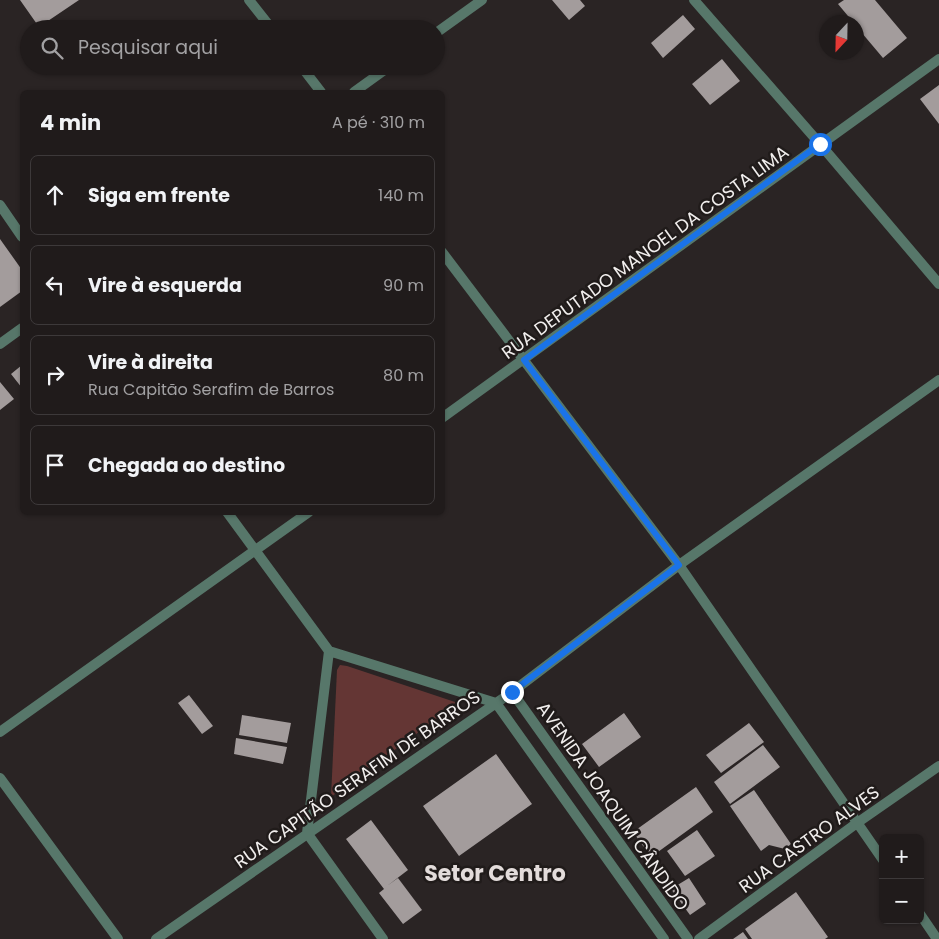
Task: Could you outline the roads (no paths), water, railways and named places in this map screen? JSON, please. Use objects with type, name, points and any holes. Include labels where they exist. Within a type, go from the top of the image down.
[{"type":"street","points":[[250,0],[265,20]]},
{"type":"street","points":[[445,27],[482,0]]},
{"type":"street","points":[[694,0],[939,284]]},
{"type":"street","name":"RUA DEPUTADO MANOEL DA COSTA LIMA","points":[[445,416],[939,59]]},
{"type":"street","points":[[308,75],[319,90]]},
{"type":"street","points":[[357,90],[378,75]]},
{"type":"street","points":[[0,205],[20,234]]},
{"type":"street","points":[[445,256],[679,565],[879,854]]},
{"type":"street","points":[[0,344],[20,329]]},
{"type":"street","name":"RUA CAPITÃO SERAFIM DE BARROS","points":[[156,939],[512,692],[679,565],[939,380]]},
{"type":"street","points":[[229,515],[329,651],[496,702],[664,939]]},
{"type":"street","points":[[0,732],[305,515]]},
{"type":"street","points":[[329,651],[307,833],[383,939]]},
{"type":"street","name":"AVENIDA JOAQUIM CÂNDIDO","points":[[512,692],[688,939]]},
{"type":"street","name":"RUA CASTRO ALVES","points":[[699,939],[857,823],[939,766]]},
{"type":"street","points":[[0,778],[118,939]]},
{"type":"street","points":[[924,920],[937,939]]},
{"type":"district","name":"Setor Centro","points":[[495,873]]}]
